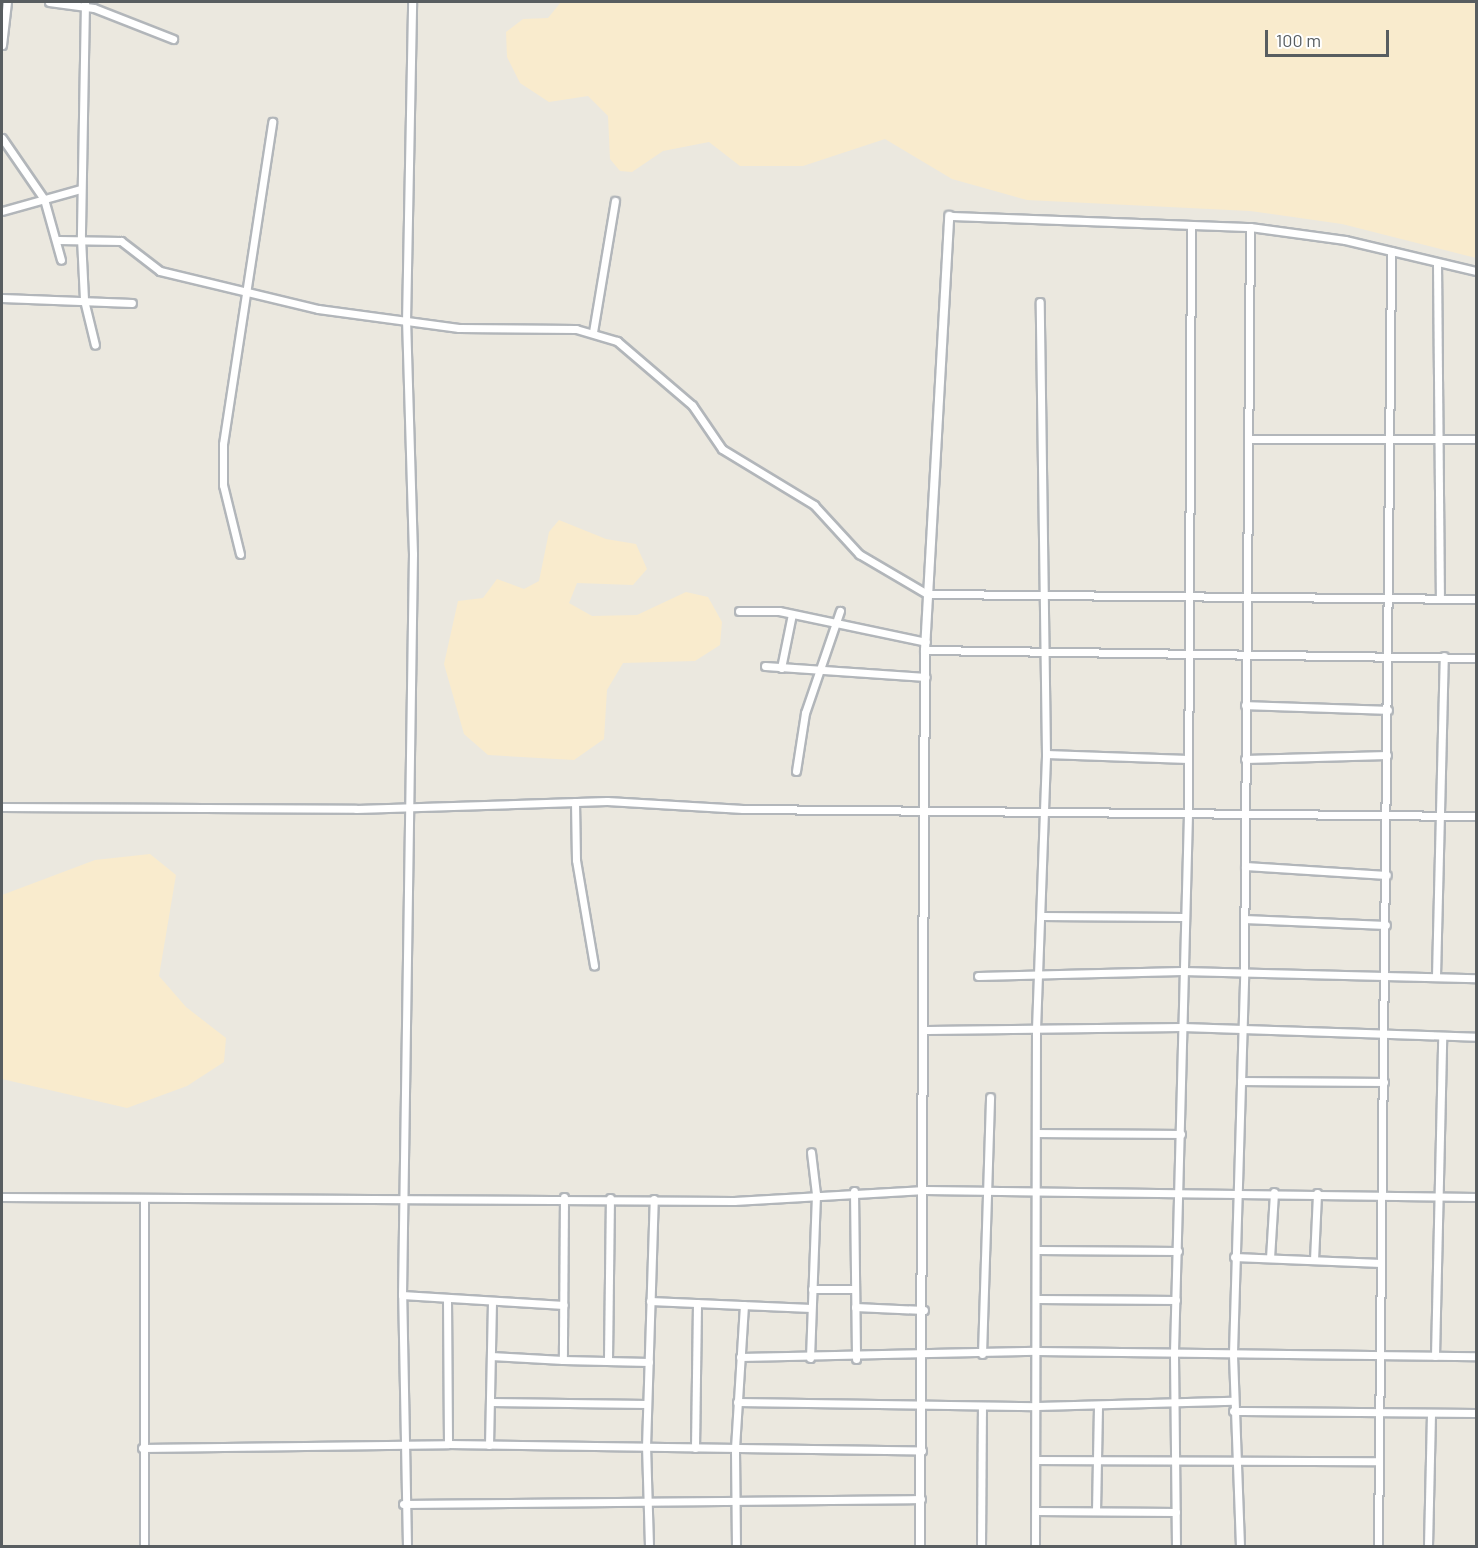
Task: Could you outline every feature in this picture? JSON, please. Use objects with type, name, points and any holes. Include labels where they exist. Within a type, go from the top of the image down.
[{"type":"street","points":[[2,45],[7,2]]},
{"type":"street","points":[[49,2],[85,4],[173,39]]},
{"type":"street","points":[[407,1546],[403,1504],[402,1295],[413,554],[406,322],[412,2]]},
{"type":"street","points":[[85,4],[81,238],[84,300],[95,345]]},
{"type":"street","points":[[240,554],[223,485],[223,444],[272,122]]},
{"type":"street","points":[[2,138],[44,200],[58,240],[61,260]]},
{"type":"street","points":[[2,211],[81,189]]},
{"type":"street","points":[[593,332],[615,201]]},
{"type":"street","points":[[920,1546],[927,1030],[927,594],[949,216],[1250,227],[1391,251],[1476,271]]},
{"type":"street","points":[[1176,1546],[1174,1352],[1180,1191],[1182,971],[1188,813],[1191,225]]},
{"type":"street","points":[[1240,1546],[1234,1458],[1233,1353],[1244,972],[1244,654],[1250,227]]},
{"type":"street","points":[[58,240],[81,238],[121,241],[160,271],[247,294],[406,322],[593,332],[633,352],[651,374],[681,394],[722,448],[814,505],[859,554],[927,594],[1476,599]]},
{"type":"street","points":[[1378,1546],[1375,1461],[1384,1194],[1391,251]]},
{"type":"street","points":[[1437,263],[1440,598]]},
{"type":"street","points":[[2,298],[132,303]]},
{"type":"street","points":[[1035,1546],[1038,1299],[1036,1029],[1046,754],[1040,596],[1040,302]]},
{"type":"street","points":[[1248,439],[1476,439]]},
{"type":"street","points":[[738,611],[792,614],[926,646],[1041,652],[1476,658]]},
{"type":"street","points":[[796,771],[817,672],[840,611]]},
{"type":"street","points":[[781,668],[792,614]]},
{"type":"street","points":[[1436,976],[1444,656]]},
{"type":"street","points":[[765,666],[817,672],[926,677]]},
{"type":"street","points":[[1245,705],[1388,710]]},
{"type":"street","points":[[1046,754],[1188,759]]},
{"type":"street","points":[[1245,759],[1387,755]]},
{"type":"street","points":[[575,802],[576,860],[594,965]]},
{"type":"street","points":[[2,807],[408,807],[575,802],[926,811],[1044,810],[1188,813],[1245,811],[1476,816]]},
{"type":"street","points":[[1245,866],[1387,875]]},
{"type":"street","points":[[1041,916],[1184,917]]},
{"type":"street","points":[[1244,919],[1386,925]]},
{"type":"street","points":[[978,976],[1182,971],[1476,978]]},
{"type":"street","points":[[927,1030],[1182,1027],[1476,1038]]},
{"type":"street","points":[[1435,1356],[1442,1037]]},
{"type":"street","points":[[1241,1081],[1384,1083]]},
{"type":"street","points":[[982,1354],[990,1097]]},
{"type":"street","points":[[1036,1133],[1181,1134]]},
{"type":"street","points":[[810,1358],[816,1194],[811,1152]]},
{"type":"street","points":[[2,1197],[654,1199],[925,1190],[1274,1192],[1476,1197]]},
{"type":"street","points":[[854,1191],[856,1359]]},
{"type":"street","points":[[1270,1258],[1274,1192]]},
{"type":"street","points":[[1314,1260],[1317,1193]]},
{"type":"street","points":[[562,1360],[564,1197]]},
{"type":"street","points":[[608,1359],[610,1198]]},
{"type":"street","points":[[144,1199],[142,1448],[144,1546]]},
{"type":"street","points":[[650,1546],[646,1501],[646,1447],[654,1199]]},
{"type":"street","points":[[1038,1250],[1178,1251]]},
{"type":"street","points":[[1234,1257],[1381,1263]]},
{"type":"street","points":[[812,1289],[855,1289]]},
{"type":"street","points":[[402,1295],[564,1305]]},
{"type":"street","points":[[447,1299],[448,1444]]},
{"type":"street","points":[[1038,1299],[1176,1300]]},
{"type":"street","points":[[489,1445],[492,1301]]},
{"type":"street","points":[[650,1301],[811,1308]]},
{"type":"street","points":[[695,1448],[697,1303]]},
{"type":"street","points":[[736,1546],[735,1448],[744,1305]]},
{"type":"street","points":[[855,1308],[924,1310]]},
{"type":"street","points":[[740,1357],[856,1359],[1037,1351],[1476,1356]]},
{"type":"street","points":[[491,1356],[649,1362]]},
{"type":"street","points":[[737,1402],[1037,1406],[1233,1401]]},
{"type":"street","points":[[490,1402],[647,1404]]},
{"type":"street","points":[[1096,1511],[1098,1405]]},
{"type":"street","points":[[981,1546],[982,1406]]},
{"type":"street","points":[[1233,1411],[1476,1413]]},
{"type":"street","points":[[1428,1546],[1431,1413]]},
{"type":"street","points":[[142,1448],[448,1444],[922,1451]]},
{"type":"street","points":[[1036,1460],[1175,1457],[1375,1461]]},
{"type":"street","points":[[403,1504],[921,1499]]},
{"type":"street","points":[[1036,1511],[1176,1512]]},
{"type":"sand","points":[[561,2],[1476,2],[1476,258],[1342,224],[1250,211],[1027,200],[952,179],[885,139],[803,166],[740,166],[709,142],[663,151],[632,172],[620,171],[610,159],[608,116],[588,96],[549,102],[520,83],[507,57],[506,32],[523,19],[548,18]]},
{"type":"sand","points":[[559,520],[606,539],[636,544],[647,569],[633,585],[577,583],[569,603],[592,616],[637,615],[686,592],[708,597],[722,622],[720,645],[695,661],[623,663],[607,690],[604,739],[574,760],[488,755],[464,734],[444,664],[458,601],[483,598],[497,579],[524,589],[539,581],[549,532]]},
{"type":"sand","points":[[150,854],[176,875],[159,976],[186,1007],[226,1038],[224,1062],[187,1086],[127,1108],[2,1079],[2,895],[95,860]]}]
